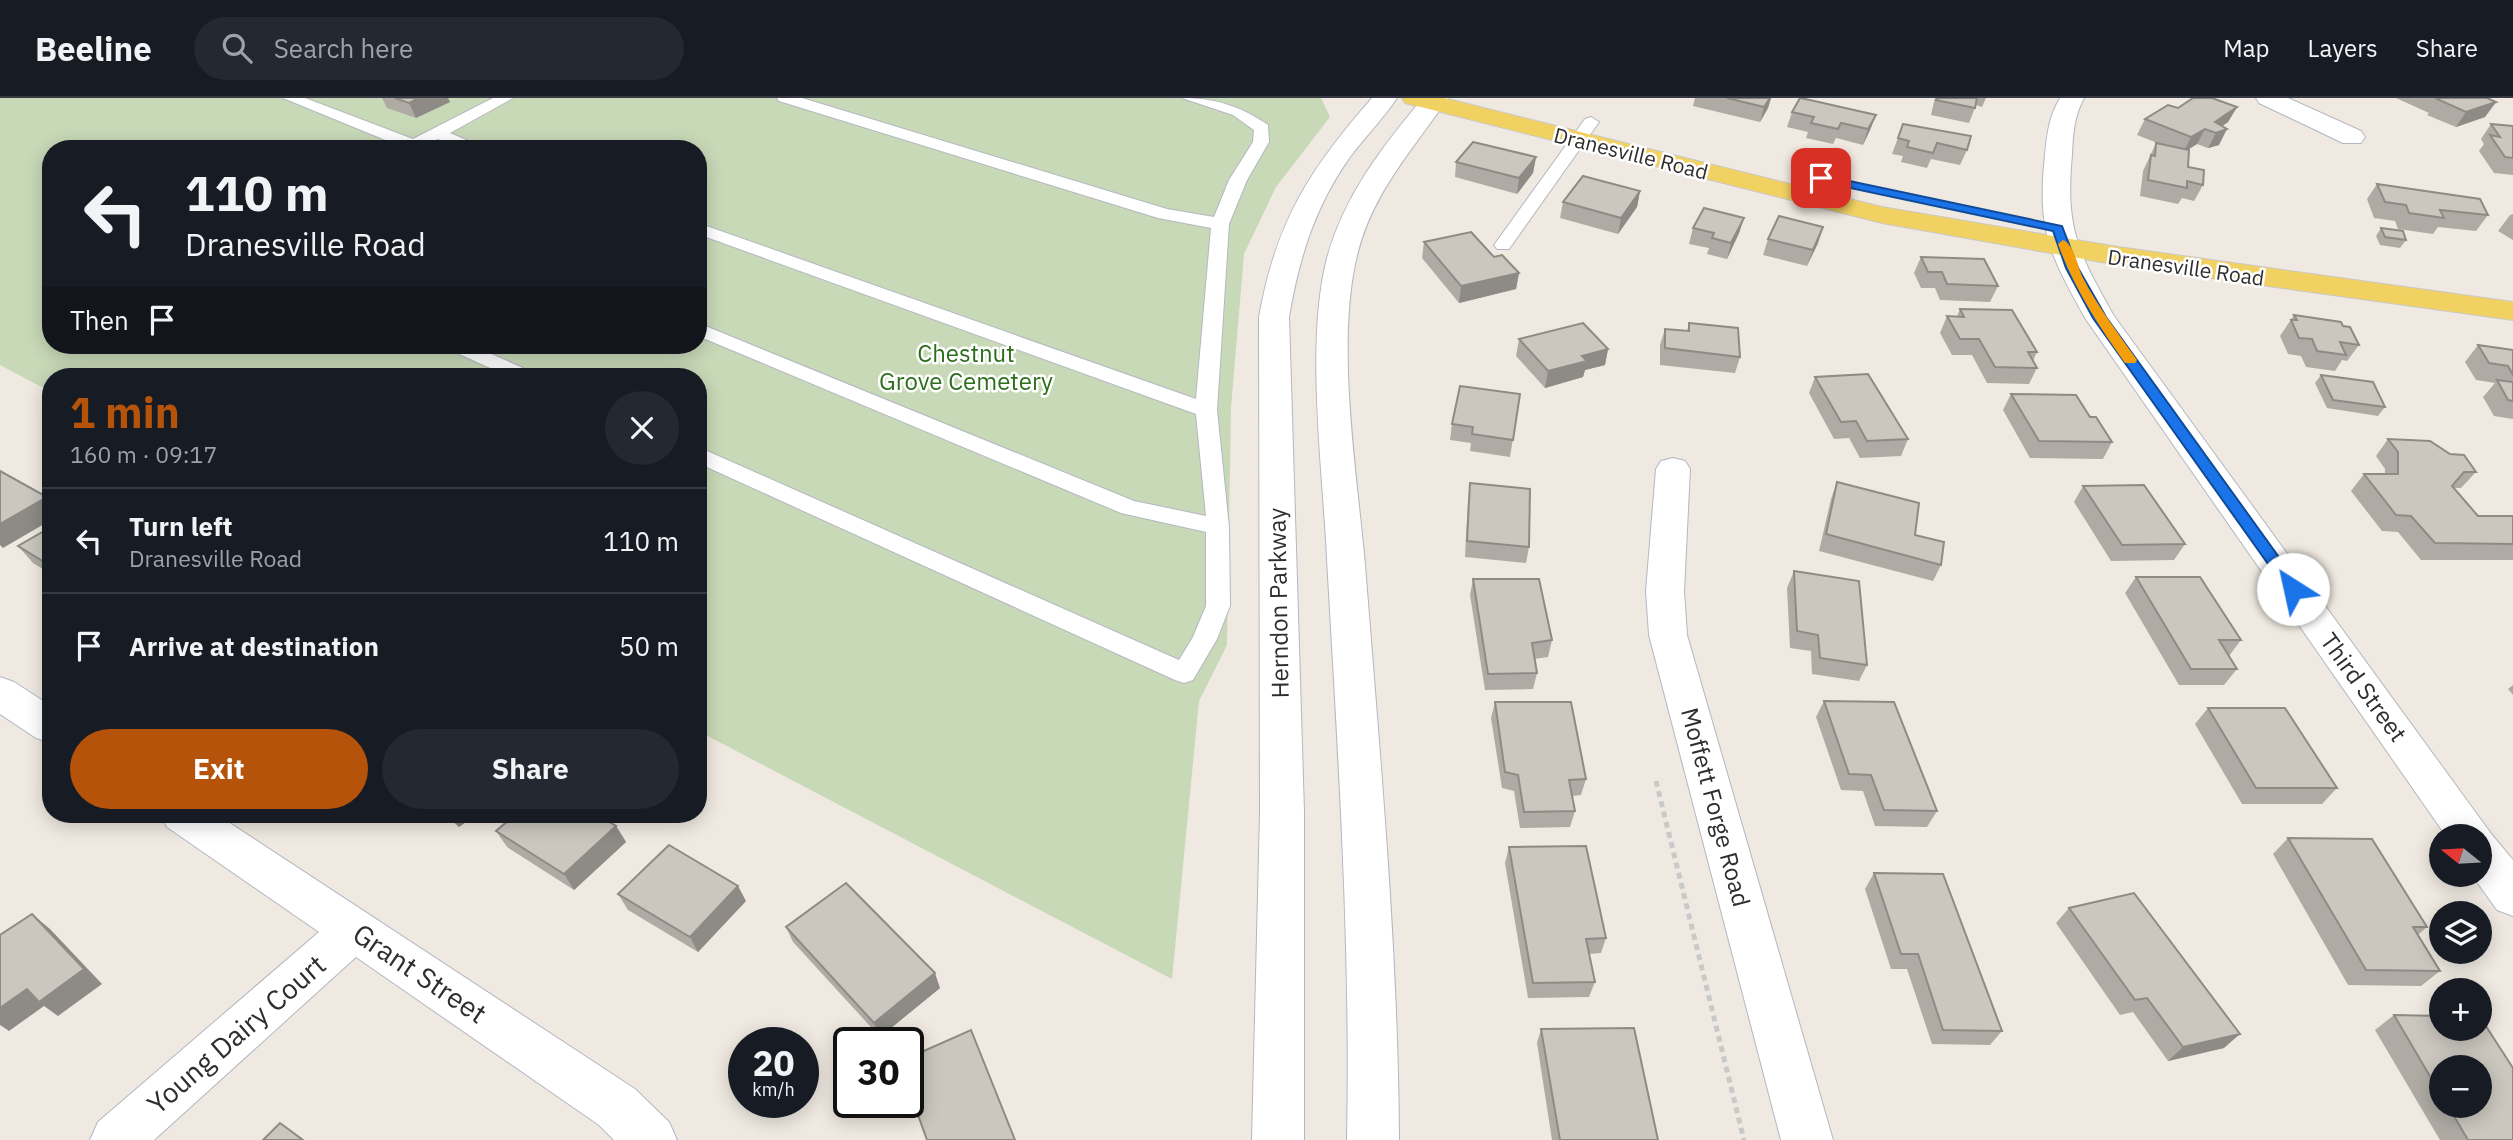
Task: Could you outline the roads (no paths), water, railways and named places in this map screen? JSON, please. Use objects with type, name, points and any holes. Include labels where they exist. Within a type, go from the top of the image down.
[{"type":"main road","name":"Herndon Parkway","points":[[1278,1140],[1282,813],[1274,317],[1285,254],[1311,195],[1345,144],[1385,98]]},
{"type":"main road","name":"Dranesville Road","points":[[1491,98],[1585,131]]},
{"type":"main road","name":"Third Street","points":[[2073,98],[2062,116],[2054,200],[2062,239],[2076,276],[2100,318],[2461,824]]},
{"type":"main road","points":[[2268,98],[2352,137]]},
{"type":"main road","name":"Dranesville Road","points":[[1427,100],[1896,196],[2062,239],[2513,311]]},
{"type":"main road","points":[[1373,1140],[1374,1036],[1366,865],[1334,382],[1333,310],[1343,247],[1365,194],[1427,100]]},
{"type":"main road","name":"Dranesville Road","points":[[2062,239],[2513,289]]},
{"type":"main road","name":"Moffett Forge Road","points":[[1673,469],[1665,591],[1668,635],[1807,1140]]},
{"type":"main road","points":[[0,693],[42,721]]},
{"type":"main road","name":"Grant Street","points":[[196,823],[617,1107],[651,1140]]},
{"type":"main road","points":[[2492,867],[2513,896]]},
{"type":"main road","name":"Young Dairy Court","points":[[116,1140],[355,929]]},
{"type":"lane","points":[[291,98],[393,140]]},
{"type":"lane","points":[[423,140],[505,98]]},
{"type":"lane","points":[[785,98],[1164,214],[1220,224]]},
{"type":"lane","points":[[707,458],[1184,673],[1205,639],[1218,606],[1218,527],[1206,410],[1220,224],[1238,180],[1261,142],[1262,128],[1254,119],[1239,112],[1190,98]]},
{"type":"lane","points":[[1503,244],[1585,131]]},
{"type":"lane","points":[[436,133],[455,140]]},
{"type":"lane","points":[[707,231],[1206,410]]},
{"type":"lane","points":[[707,333],[1129,508],[1218,527]]},
{"type":"lane","points":[[475,354],[507,368]]},
{"type":"park label","name":"Chestnut Grove Cemetery","points":[[966,367]]}]
